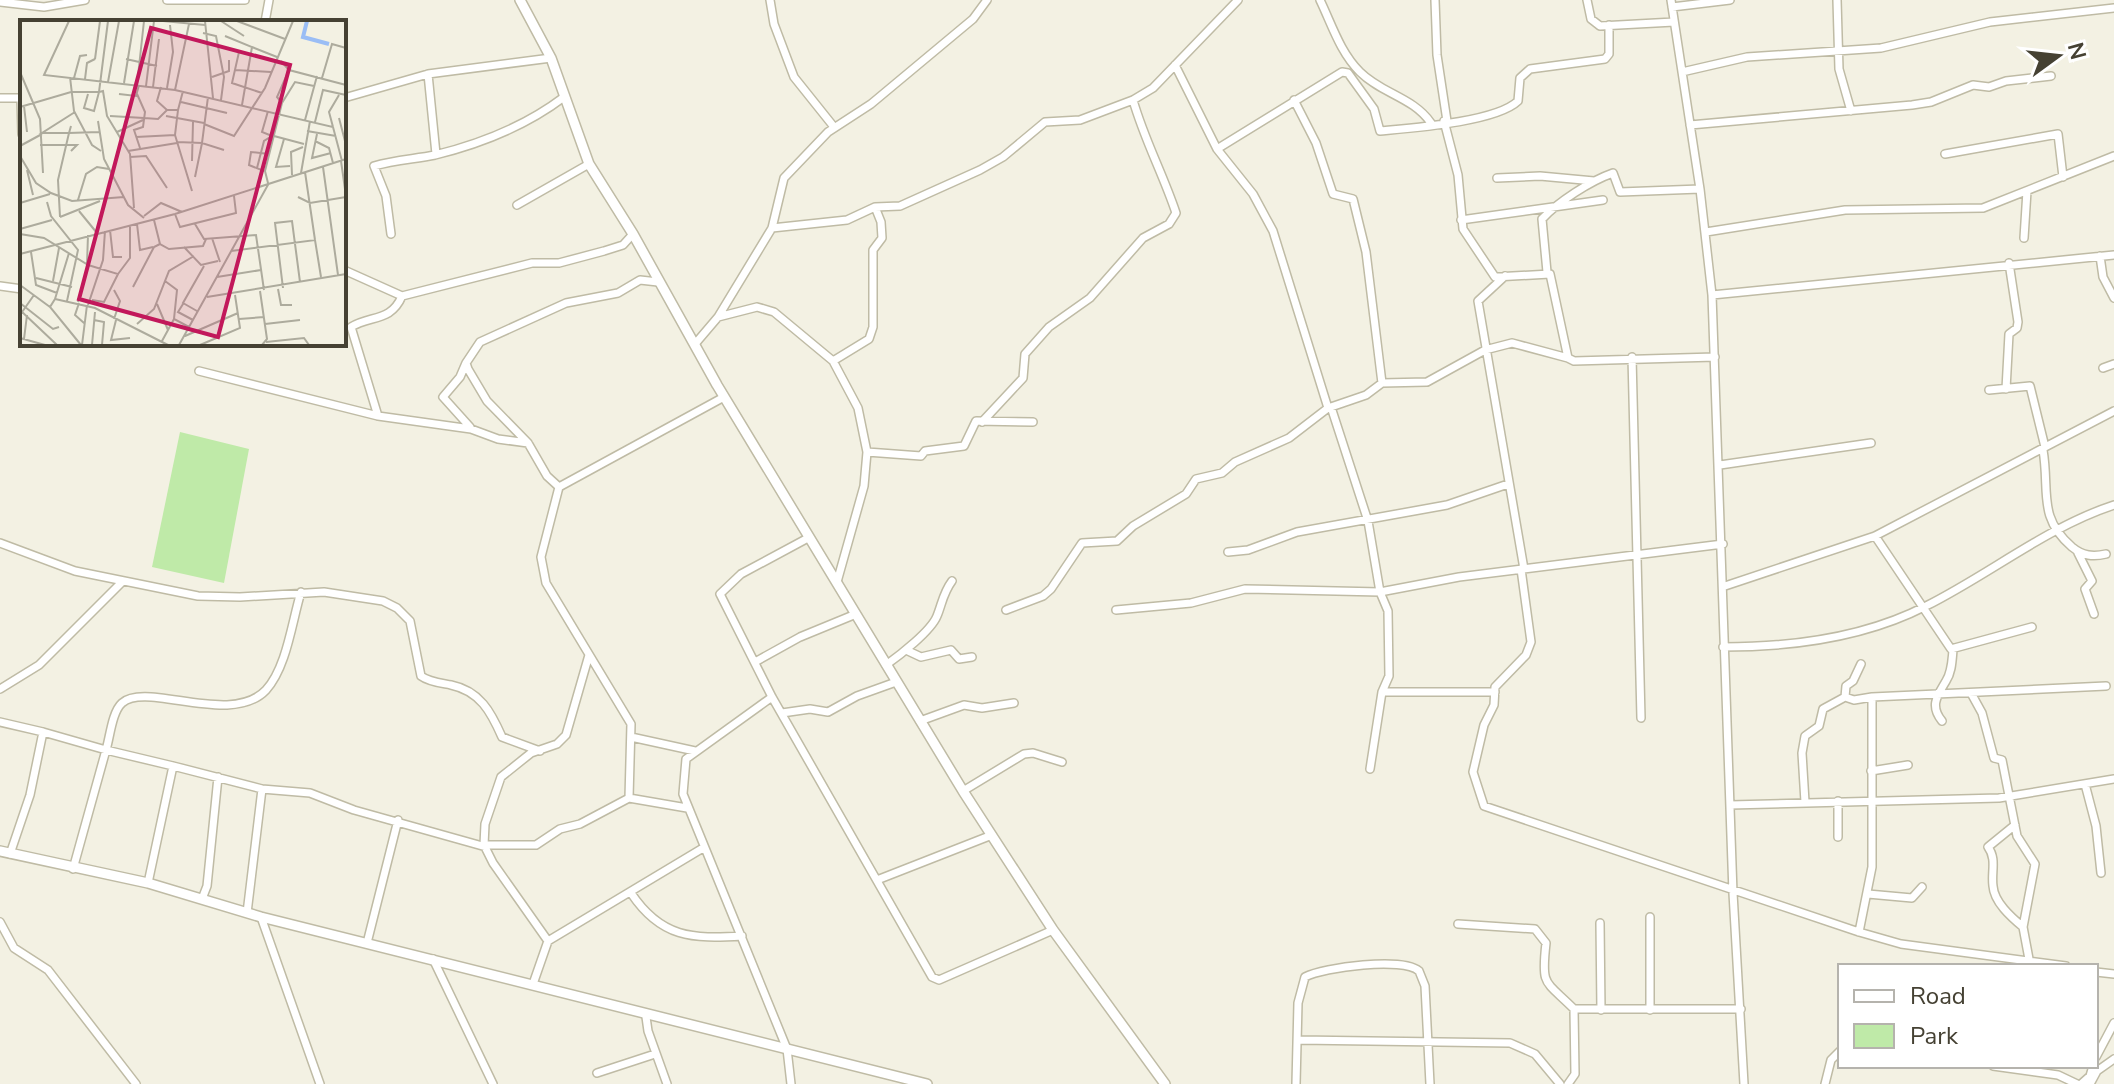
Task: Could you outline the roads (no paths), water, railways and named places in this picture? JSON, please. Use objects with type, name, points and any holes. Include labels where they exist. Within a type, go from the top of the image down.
[{"type":"street","points":[[0,2],[44,7],[85,0]]},
{"type":"street","points":[[167,0],[245,0]]},
{"type":"street","points":[[265,20],[269,0]]},
{"type":"street","points":[[521,0],[551,58],[589,164],[633,234],[724,397],[963,791],[1053,930],[1165,1084]]},
{"type":"street","points":[[770,0],[774,24],[794,77],[834,127]]},
{"type":"street","points":[[695,344],[718,317],[772,228],[784,178],[834,127],[871,104],[973,19],[987,0]]},
{"type":"street","points":[[772,228],[847,220],[875,207],[900,206],[951,186],[1003,157],[1045,122],[1080,120],[1133,100],[1153,88],[1238,0]]},
{"type":"street","points":[[1320,0],[1339,45],[1361,73],[1410,101],[1431,123]]},
{"type":"street","points":[[1435,0],[1437,55],[1445,121],[1458,175],[1461,220],[1469,239],[1493,274],[1505,276],[1547,272]]},
{"type":"street","points":[[1587,0],[1591,19],[1600,26],[1674,22]]},
{"type":"street","points":[[1730,0],[1672,4],[1706,232],[1712,295],[1725,586],[1723,647],[1744,1084]]},
{"type":"street","points":[[1837,0],[1839,69],[1851,111]]},
{"type":"street","points":[[1682,72],[1747,57],[1881,48],[1990,22],[2096,4],[2114,8]]},
{"type":"street","points":[[1217,149],[1345,72],[1374,109],[1380,131],[1511,107],[1518,101],[1520,78],[1530,69],[1605,59],[1609,54],[1609,25]]},
{"type":"street","points":[[346,97],[428,74],[551,58]]},
{"type":"street","points":[[1175,65],[1217,149],[1253,194],[1273,231],[1368,521],[1380,592],[1388,611],[1390,647],[1389,676],[1382,692],[1370,769]]},
{"type":"street","points":[[428,74],[436,154]]},
{"type":"street","points":[[1690,125],[1931,102],[1973,85],[1989,87],[2011,80],[2051,76]]},
{"type":"street","points":[[391,234],[386,196],[374,166],[436,154],[492,136],[546,110],[564,97]]},
{"type":"street","points":[[982,422],[1023,378],[1025,354],[1049,327],[1090,298],[1143,238],[1169,224],[1176,213],[1155,154],[1141,130],[1133,100]]},
{"type":"street","points":[[1294,100],[1316,143],[1333,194],[1353,199],[1366,252],[1382,383]]},
{"type":"street","points":[[1945,154],[2058,134],[2063,177]]},
{"type":"street","points":[[1706,232],[1845,210],[1983,208],[2114,156]]},
{"type":"street","points":[[517,205],[589,164]]},
{"type":"street","points":[[1568,358],[1552,279],[1547,272],[1540,224],[1553,207],[1613,173],[1620,192],[1700,189]]},
{"type":"street","points":[[1497,178],[1540,176],[1596,181]]},
{"type":"street","points":[[2024,238],[2027,191]]},
{"type":"street","points":[[1461,220],[1603,200]]},
{"type":"street","points":[[833,361],[869,339],[873,327],[873,250],[882,238],[881,222],[875,207]]},
{"type":"street","points":[[346,271],[402,296],[532,263],[559,263],[604,251],[623,245],[633,234]]},
{"type":"street","points":[[1712,295],[2009,263],[2114,255]]},
{"type":"street","points":[[2100,256],[2103,277],[2114,298]]},
{"type":"street","points":[[2006,389],[2009,334],[2017,328],[2018,322],[2009,263]]},
{"type":"street","points":[[1505,276],[1478,301],[1531,642],[1518,665],[1497,684],[1473,772],[1484,806],[1733,893],[1901,944],[2055,964]]},
{"type":"street","points":[[471,429],[443,397],[460,377],[480,342],[566,303],[618,293],[640,280],[658,282]]},
{"type":"street","points":[[0,286],[20,289]]},
{"type":"street","points":[[378,416],[351,327],[389,316],[397,309],[402,296]]},
{"type":"street","points":[[718,317],[757,307],[774,312],[833,361],[858,408],[867,452],[864,486],[837,582]]},
{"type":"street","points":[[1006,610],[1043,596],[1051,589],[1079,545],[1117,541],[1133,526],[1186,494],[1196,479],[1222,473],[1235,462],[1289,438],[1329,408],[1366,395],[1382,383],[1427,382],[1485,350],[1522,343],[1574,361],[1715,357]]},
{"type":"street","points":[[1632,357],[1641,718]]},
{"type":"street","points":[[466,363],[487,401],[528,443],[547,476],[559,487]]},
{"type":"street","points":[[2103,368],[2114,364]]},
{"type":"street","points":[[199,371],[378,416],[471,429],[498,439],[528,443]]},
{"type":"street","points":[[1989,390],[2030,386],[2044,448],[2047,474],[2045,506],[2055,532],[2076,551],[2091,575],[2092,581],[2085,589],[2094,614]]},
{"type":"street","points":[[629,798],[631,724],[546,583],[541,557],[559,487],[724,397]]},
{"type":"street","points":[[1725,586],[1875,536],[2114,411]]},
{"type":"street","points":[[867,452],[901,457],[921,456],[925,451],[939,448],[960,448],[974,422],[1033,422]]},
{"type":"street","points":[[1720,465],[1871,443]]},
{"type":"street","points":[[1228,552],[1248,550],[1297,532],[1447,505],[1508,484]]},
{"type":"street","points":[[1723,647],[1815,640],[1894,621],[1925,607],[2090,513],[2114,505]]},
{"type":"street","points":[[1875,536],[1953,650],[1951,669],[1936,695],[1936,714],[1942,721]]},
{"type":"street","points":[[808,538],[741,574],[720,594],[772,697],[936,980],[1053,930]]},
{"type":"street","points":[[0,543],[75,571],[156,584],[198,596],[240,597],[301,592],[383,601],[397,608],[410,621],[421,676],[461,687],[476,696],[492,712],[502,737],[540,751]]},
{"type":"street","points":[[1116,610],[1191,603],[1245,589],[1380,592],[1522,569],[1723,544]]},
{"type":"street","points":[[2076,551],[2094,557],[2106,554]]},
{"type":"street","points":[[0,689],[39,665],[123,581]]},
{"type":"street","points":[[886,665],[906,650],[937,618],[940,601],[952,581]]},
{"type":"street","points":[[73,869],[119,708],[128,700],[145,697],[230,704],[264,693],[277,672],[301,592]]},
{"type":"street","points":[[755,662],[800,637],[856,614]]},
{"type":"street","points":[[1953,650],[2032,627]]},
{"type":"street","points":[[906,650],[921,657],[951,650],[959,659],[972,657]]},
{"type":"street","points":[[548,941],[493,863],[485,846],[487,811],[501,777],[540,751],[557,744],[572,725],[589,654]]},
{"type":"street","points":[[1845,697],[1846,686],[1853,681],[1861,664]]},
{"type":"street","points":[[782,713],[810,709],[828,712],[857,696],[896,682]]},
{"type":"street","points":[[1805,802],[1802,753],[1805,736],[1819,726],[1823,709],[1845,697],[1854,700],[2040,690],[2047,686],[2106,686]]},
{"type":"street","points":[[1382,692],[1495,692]]},
{"type":"street","points":[[1971,693],[1982,713],[1994,758],[2002,760],[2017,836],[2035,864],[2023,927],[2029,959]]},
{"type":"street","points":[[772,697],[686,759],[683,771],[687,808],[787,1049],[791,1084]]},
{"type":"street","points":[[1859,932],[1868,894],[1872,697]]},
{"type":"street","points":[[920,721],[964,705],[982,708],[1014,703]]},
{"type":"street","points":[[0,722],[262,789],[310,793],[354,810],[485,846],[536,845],[560,829],[580,824],[629,798],[687,808]]},
{"type":"street","points":[[43,732],[30,795],[5,853],[148,883],[261,917],[533,984],[646,1017],[927,1084]]},
{"type":"street","points":[[631,737],[696,751]]},
{"type":"street","points":[[963,791],[1024,754],[1062,762]]},
{"type":"street","points":[[1871,771],[1908,765]]},
{"type":"street","points":[[148,883],[173,766]]},
{"type":"street","points":[[202,899],[207,886],[218,777]]},
{"type":"street","points":[[1730,805],[2010,797],[2114,779]]},
{"type":"street","points":[[2085,784],[2096,826],[2101,873]]},
{"type":"street","points":[[247,913],[262,789]]},
{"type":"street","points":[[1838,801],[1838,837]]},
{"type":"street","points":[[367,943],[398,820]]},
{"type":"street","points":[[2015,825],[1988,847],[1993,854],[1993,890],[2004,912],[2023,927]]},
{"type":"street","points":[[877,880],[992,835]]},
{"type":"street","points":[[533,984],[548,941],[703,848]]},
{"type":"street","points":[[1868,894],[1912,898],[1922,887]]},
{"type":"street","points":[[631,893],[646,916],[694,939],[742,936]]},
{"type":"street","points":[[261,917],[320,1084]]},
{"type":"street","points":[[1650,917],[1650,1010]]},
{"type":"street","points":[[0,922],[14,948],[48,970],[136,1084]]},
{"type":"street","points":[[1600,923],[1601,1010]]},
{"type":"street","points":[[1458,924],[1535,929],[1546,943],[1542,975],[1546,985],[1574,1009],[1741,1009]]},
{"type":"street","points":[[433,959],[493,1084]]},
{"type":"street","points":[[1296,1084],[1298,1003],[1305,977],[1320,969],[1406,964],[1415,967],[1422,975],[1430,1084]]},
{"type":"street","points":[[1568,1084],[1575,1074],[1574,1009]]},
{"type":"street","points":[[646,1017],[655,1054],[667,1084]]},
{"type":"street","points":[[2098,1053],[2114,1023]]},
{"type":"street","points":[[1299,1040],[1510,1043],[1524,1047],[1560,1084]]},
{"type":"street","points":[[1825,1084],[1831,1060],[1838,1053]]},
{"type":"street","points":[[597,1073],[655,1054]]},
{"type":"street","points":[[2090,1084],[2097,1071],[2114,1059]]},
{"type":"street","points":[[2024,1068],[2056,1070],[2079,1084],[2090,1076],[2092,1068]]}]
